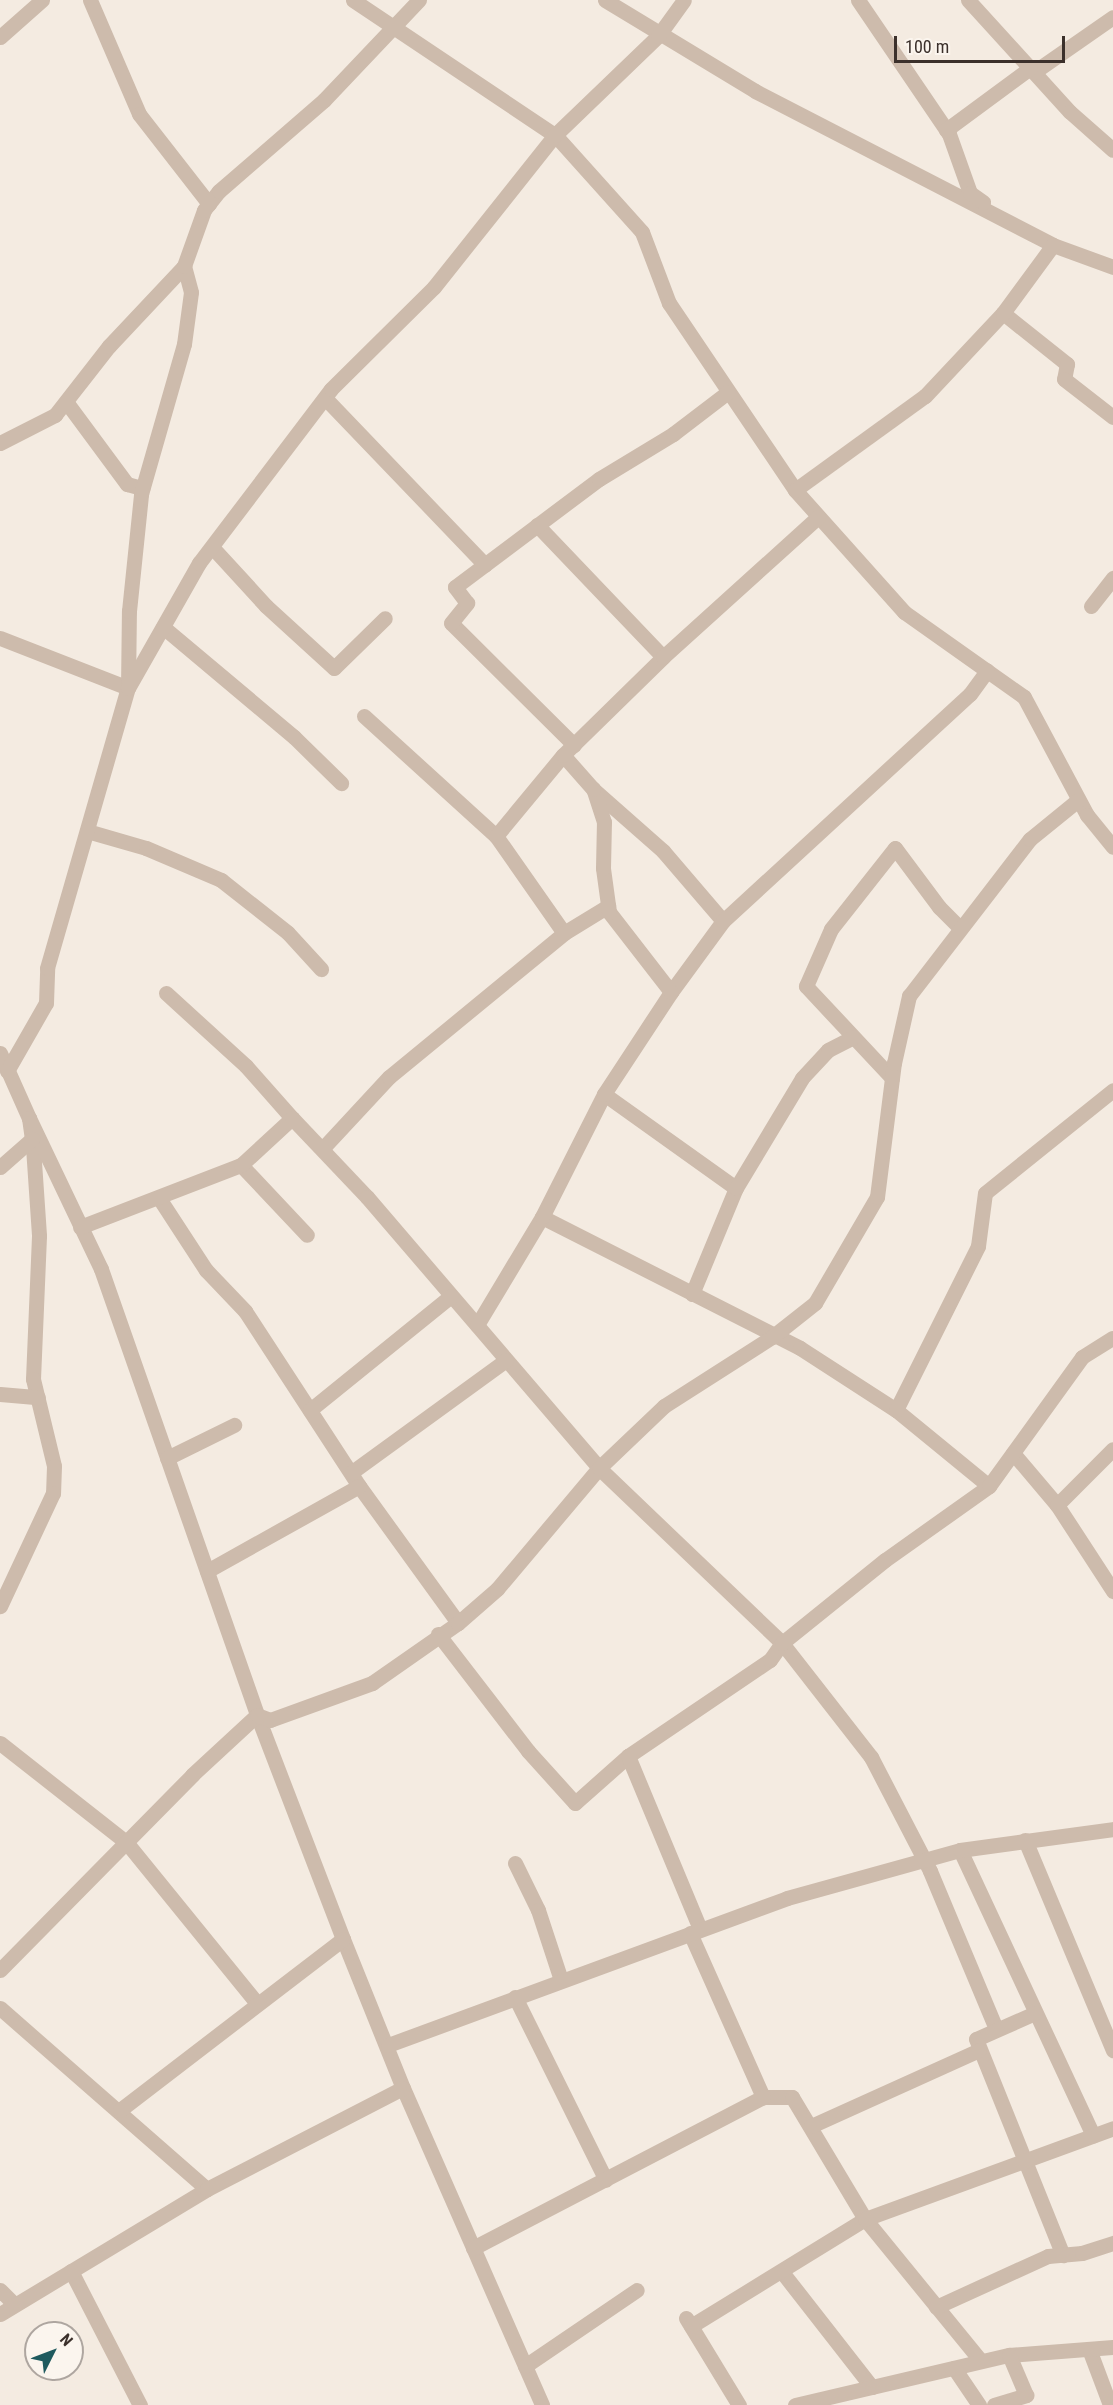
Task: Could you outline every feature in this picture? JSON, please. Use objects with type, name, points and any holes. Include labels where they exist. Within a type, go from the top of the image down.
[{"type":"street","points":[[0,37],[42,0]]},
{"type":"street","points":[[90,0],[139,114],[209,204]]},
{"type":"street","points":[[353,0],[555,135],[642,232],[669,303],[795,490],[904,612],[1024,697],[1078,800],[1113,847]]},
{"type":"street","points":[[0,443],[55,415],[67,403],[109,346],[184,266],[209,204],[324,100],[419,0]]},
{"type":"street","points":[[604,0],[658,36],[1014,225],[1053,245],[1113,267]]},
{"type":"street","points":[[7,1071],[46,1003],[46,968],[128,688],[212,547],[325,398],[434,287],[555,135],[658,36],[684,0]]},
{"type":"street","points":[[858,0],[946,130],[970,193],[1014,225]]},
{"type":"street","points":[[968,0],[1070,112],[1113,150]]},
{"type":"street","points":[[946,130],[1113,17]]},
{"type":"street","points":[[795,490],[925,396],[1003,313],[1053,245]]},
{"type":"street","points":[[128,688],[129,611],[142,488],[184,344],[191,292],[184,266]]},
{"type":"street","points":[[1003,313],[1067,364],[1064,379],[1113,417]]},
{"type":"street","points":[[671,992],[608,906],[603,868],[604,822],[593,789],[568,750],[451,623],[467,603],[455,587],[599,480],[673,434],[728,392]]},
{"type":"street","points":[[325,398],[484,564]]},
{"type":"street","points":[[67,403],[127,483],[142,488]]},
{"type":"street","points":[[496,836],[568,750],[663,657],[818,518]]},
{"type":"street","points":[[537,525],[663,657]]},
{"type":"street","points":[[212,547],[266,606],[334,668],[385,618]]},
{"type":"street","points":[[1091,606],[1113,578]]},
{"type":"street","points":[[163,627],[294,737],[341,783]]},
{"type":"street","points":[[0,638],[128,688]]},
{"type":"street","points":[[477,1325],[542,1217],[604,1094],[671,992],[723,921],[824,832],[856,794],[970,694],[987,671]]},
{"type":"street","points":[[364,716],[496,836],[564,933]]},
{"type":"street","points":[[593,789],[663,851],[723,921]]},
{"type":"street","points":[[257,1715],[270,1720],[372,1683],[438,1634],[458,1623],[497,1589],[598,1468],[664,1406],[772,1337],[815,1302],[877,1197],[892,1078],[909,996],[1030,839],[1078,800]]},
{"type":"street","points":[[87,831],[146,848],[221,880],[288,933],[321,969]]},
{"type":"street","points":[[892,1078],[806,986],[831,929],[895,848],[939,907],[960,928]]},
{"type":"street","points":[[323,1148],[388,1077],[564,933],[608,906]]},
{"type":"street","points":[[166,993],[246,1066],[292,1118],[323,1148],[598,1468],[782,1643],[871,1757],[924,1859],[996,2029]]},
{"type":"street","points":[[692,1294],[736,1188],[811,1066],[853,1037]]},
{"type":"street","points":[[0,1053],[101,1269],[257,1715],[343,1939],[388,2045],[403,2088],[542,2405]]},
{"type":"street","points":[[896,1410],[978,1246],[985,1193],[1113,1090]]},
{"type":"street","points":[[604,1094],[736,1188]]},
{"type":"street","points":[[0,1606],[53,1494],[54,1466],[33,1379],[39,1236],[29,1118]]},
{"type":"street","points":[[80,1227],[241,1165],[292,1118]]},
{"type":"street","points":[[0,1167],[32,1139]]},
{"type":"street","points":[[241,1165],[307,1234]]},
{"type":"street","points":[[159,1198],[206,1269],[245,1311],[356,1479],[458,1623]]},
{"type":"street","points":[[542,1217],[772,1337],[800,1348],[896,1410],[989,1486]]},
{"type":"street","points":[[310,1410],[451,1296]]},
{"type":"street","points":[[438,1634],[528,1751],[575,1803],[628,1756],[770,1660],[782,1643],[885,1560],[989,1486],[1083,1357],[1113,1338]]},
{"type":"street","points":[[207,1571],[356,1479],[506,1360]]},
{"type":"street","points":[[0,1394],[38,1397]]},
{"type":"street","points":[[167,1458],[234,1425]]},
{"type":"street","points":[[1058,1505],[1113,1449]]},
{"type":"street","points":[[1013,1453],[1058,1505],[1113,1591]]},
{"type":"street","points":[[0,1970],[126,1842],[257,1715]]},
{"type":"street","points":[[0,1743],[126,1842],[257,2003]]},
{"type":"street","points":[[628,1756],[695,1931],[763,2097]]},
{"type":"street","points":[[388,2045],[787,1898],[960,1850],[1025,1839],[1113,1829]]},
{"type":"street","points":[[1025,1839],[1113,2050]]},
{"type":"street","points":[[960,1850],[1093,2135]]},
{"type":"street","points":[[515,1863],[538,1910],[561,1980]]},
{"type":"street","points":[[120,2110],[343,1939]]},
{"type":"street","points":[[515,1997],[606,2180]]},
{"type":"street","points":[[0,2008],[120,2110],[207,2189]]},
{"type":"street","points":[[1035,2013],[976,2039],[1063,2254]]},
{"type":"street","points":[[811,2126],[979,2050]]},
{"type":"street","points":[[0,2314],[14,2303],[207,2189],[403,2088]]},
{"type":"street","points":[[474,2248],[763,2097],[792,2097],[865,2219],[981,2361]]},
{"type":"street","points":[[739,2405],[688,2322],[782,2272],[865,2219],[1113,2128]]},
{"type":"street","points":[[936,2307],[1048,2256],[1113,2243]]},
{"type":"street","points":[[71,2271],[140,2405]]},
{"type":"street","points":[[782,2272],[872,2387]]},
{"type":"street","points":[[0,2290],[14,2303]]},
{"type":"street","points":[[525,2366],[637,2290]]},
{"type":"street","points":[[795,2405],[1010,2355],[1113,2347]]},
{"type":"street","points":[[1089,2349],[1110,2405]]},
{"type":"street","points":[[1005,2404],[1026,2396],[1010,2355]]},
{"type":"street","points":[[954,2368],[979,2405]]}]
